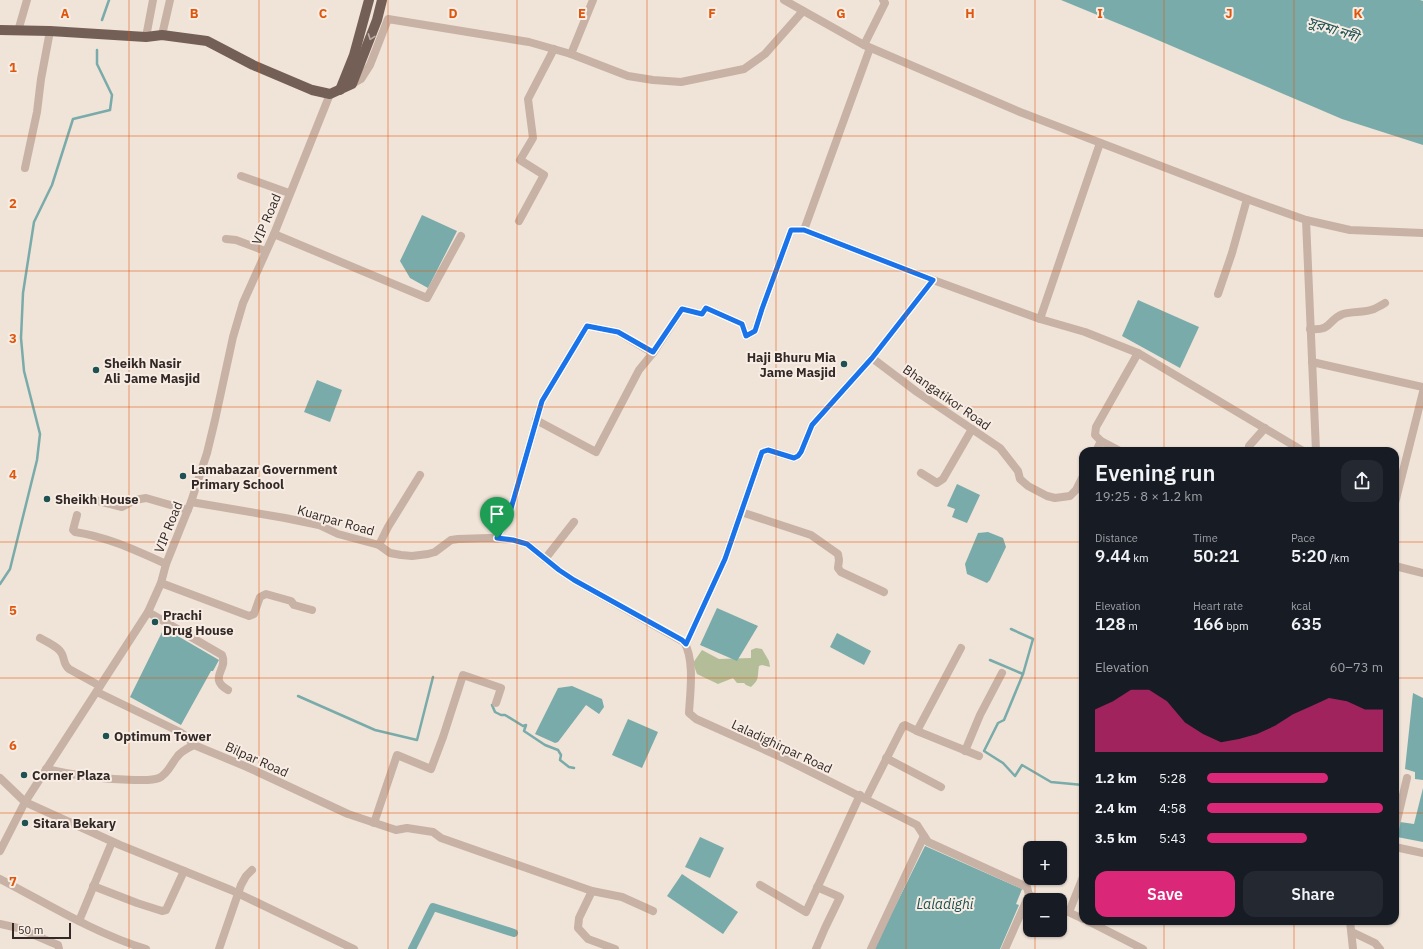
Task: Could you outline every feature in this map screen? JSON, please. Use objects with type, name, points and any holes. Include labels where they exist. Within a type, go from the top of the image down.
[{"type":"main road","points":[[340,90],[354,54],[369,0]]},
{"type":"main road","points":[[0,30],[50,31],[146,37],[162,35],[207,41],[259,67],[312,90],[330,94],[352,84],[375,26],[382,0]]},
{"type":"street","points":[[18,31],[27,0]]},
{"type":"street","points":[[146,37],[153,0]]},
{"type":"street","points":[[162,35],[170,0]]},
{"type":"street","points":[[571,54],[593,0]]},
{"type":"street","points":[[784,0],[867,46],[1020,112],[1247,199],[1306,220],[1350,230],[1423,233]]},
{"type":"street","points":[[804,230],[867,46],[885,3],[884,0]]},
{"type":"street","points":[[352,84],[361,79],[370,65],[388,19],[529,42],[571,54],[628,76],[681,82],[744,69],[765,54],[803,11]]},
{"type":"street","points":[[25,168],[37,112],[41,79],[50,31]]},
{"type":"street","points":[[519,221],[544,175],[520,160],[533,138],[528,99],[554,49]]},
{"type":"street","name":"VIP Road","points":[[0,851],[24,802],[148,612],[161,583],[166,564],[190,506],[215,420],[237,321],[243,303],[265,251],[274,234],[330,94]]},
{"type":"street","points":[[1040,319],[1100,143]]},
{"type":"street","points":[[242,176],[290,193]]},
{"type":"street","points":[[1218,294],[1232,253],[1247,199]]},
{"type":"street","points":[[1306,220],[1316,447]]},
{"type":"street","points":[[536,420],[596,452],[639,370],[682,309],[702,314],[706,308],[742,324],[746,336],[755,331],[791,230],[804,230],[933,280],[1040,319],[1085,332],[1138,353],[1297,447]]},
{"type":"street","points":[[274,234],[427,298],[461,236]]},
{"type":"street","points":[[226,239],[236,240],[265,251]]},
{"type":"street","points":[[686,644],[725,559],[762,452],[768,450],[794,458],[798,456],[812,425],[872,358],[933,280]]},
{"type":"street","points":[[1310,329],[1319,330],[1325,328],[1341,315],[1373,309],[1385,303]]},
{"type":"street","points":[[497,538],[510,512],[542,401],[587,326],[618,332],[653,352]]},
{"type":"street","points":[[1112,447],[1101,441],[1095,435],[1096,428],[1138,353]]},
{"type":"street","name":"Bhangatikor Road","points":[[872,358],[917,392],[1000,448],[1018,471],[1020,479],[1028,486],[1047,496],[1055,498],[1070,496],[1079,484]]},
{"type":"street","points":[[1312,362],[1423,387]]},
{"type":"street","points":[[1399,487],[1423,392]]},
{"type":"street","points":[[1249,447],[1265,428]]},
{"type":"street","points":[[921,473],[937,483],[943,479],[972,429]]},
{"type":"street","points":[[1098,447],[1101,441]]},
{"type":"street","points":[[379,545],[388,527],[420,475]]},
{"type":"street","name":"Kuarpar Road","points":[[86,498],[122,507],[136,500],[146,498],[190,506],[285,518],[319,525],[338,534],[379,545],[390,554],[407,556],[420,556],[435,552],[451,540],[469,538],[497,538],[520,541],[527,544],[574,580],[682,640],[686,644]]},
{"type":"street","points":[[741,512],[811,535],[838,554],[838,568],[841,572],[884,592]]},
{"type":"street","points":[[77,515],[74,532],[100,537],[115,542],[166,564]]},
{"type":"street","points":[[545,559],[574,522]]},
{"type":"street","points":[[1399,567],[1423,573]]},
{"type":"street","points":[[161,583],[249,616],[254,614],[260,597],[266,594],[290,601],[294,605],[312,610]]},
{"type":"street","points":[[148,612],[222,655],[224,662],[218,678],[219,683],[228,690]]},
{"type":"street","name":"Bilpar Road","points":[[40,638],[60,651],[65,665],[68,668],[99,689],[180,732],[194,745],[247,767],[342,811],[396,830],[407,828],[433,832],[441,838],[592,891],[622,897],[653,911]]},
{"type":"street","name":"Laladighirpar Road","points":[[686,644],[691,671],[689,713],[696,719],[783,758],[917,825],[928,842],[1027,887],[1028,893]]},
{"type":"street","points":[[917,731],[961,648]]},
{"type":"street","points":[[965,750],[980,715],[1002,673]]},
{"type":"street","points":[[374,823],[397,755],[431,769],[463,675],[501,688],[496,703]]},
{"type":"street","points":[[760,885],[806,912],[817,887],[863,797],[903,726],[905,725],[979,756]]},
{"type":"street","points":[[46,769],[88,778],[155,779],[164,775],[176,757],[194,745]]},
{"type":"street","points":[[886,758],[941,787]]},
{"type":"street","points":[[0,778],[24,802],[112,842],[238,893],[354,949]]},
{"type":"street","points":[[1399,812],[1407,778]]},
{"type":"street","points":[[871,949],[924,836]]},
{"type":"street","points":[[79,921],[112,842]]},
{"type":"street","points":[[1399,848],[1423,852]]},
{"type":"street","points":[[219,949],[238,893],[246,876],[252,870]]},
{"type":"street","points":[[93,886],[136,903],[162,911],[166,910],[184,871]]},
{"type":"street","points":[[0,879],[79,921],[129,944],[146,949]]},
{"type":"street","points":[[816,949],[840,897],[817,887]]},
{"type":"street","points":[[1079,887],[1069,912],[1079,917]]},
{"type":"street","points":[[592,891],[579,918],[578,928],[588,939],[615,949]]},
{"type":"street","points":[[1005,949],[1023,908]]},
{"type":"street","points":[[0,924],[18,928],[58,945],[59,949]]},
{"type":"street","points":[[1096,925],[1144,949]]},
{"type":"street","points":[[1351,925],[1353,949]]},
{"type":"street","points":[[1352,932],[1375,943],[1380,949]]},
{"type":"green space","points":[[756,648],[762,649],[769,661],[770,667],[762,665],[759,666],[757,680],[751,687],[744,683],[737,683],[733,678],[718,684],[697,674],[693,663],[702,650],[719,659],[751,658],[751,650]]},
{"type":"water","name":"সুরমা নদী","points":[[1061,0],[1423,1],[1423,145],[1342,119]]},
{"type":"water","points":[[422,215],[457,231],[428,288],[410,278],[400,261]]},
{"type":"water","points":[[1138,300],[1199,327],[1180,368],[1122,336]]},
{"type":"water","points":[[317,380],[342,390],[330,422],[304,412]]},
{"type":"water","points":[[957,484],[980,495],[967,523],[952,517],[955,509],[947,506]]},
{"type":"water","points":[[988,532],[1003,538],[1006,547],[990,580],[987,583],[967,574],[965,564],[978,533]]},
{"type":"water","points":[[717,608],[758,626],[737,661],[700,645]]},
{"type":"water","points":[[164,628],[219,660],[213,671],[211,671],[181,725],[130,697]]},
{"type":"water","points":[[837,633],[871,651],[864,665],[830,647]]},
{"type":"water","points":[[572,686],[602,699],[604,707],[599,714],[586,705],[558,742],[555,743],[535,734],[558,688]]},
{"type":"water","points":[[1413,693],[1423,698],[1423,780],[1415,779],[1415,772],[1405,769]]},
{"type":"water","points":[[628,719],[658,732],[642,768],[612,755]]},
{"type":"water","points":[[1423,788],[1423,842],[1399,837],[1400,822],[1414,824]]},
{"type":"water","points":[[700,837],[724,848],[710,878],[685,867]]},
{"type":"water","name":"Laladighi","points":[[925,846],[1022,889],[1016,904],[1019,905],[1000,949],[874,949]]},
{"type":"water","points":[[682,874],[738,912],[723,934],[667,896]]},
{"type":"waterway","points":[[102,20],[109,0]]},
{"type":"waterway","points":[[0,584],[10,569],[37,460],[40,434],[24,371],[21,338],[23,293],[34,222],[52,185],[73,119],[110,110],[112,95],[97,64],[97,50]]},
{"type":"waterway","points":[[990,660],[1023,674],[1033,639],[1011,629]]},
{"type":"waterway","points":[[1023,674],[1004,720],[998,723],[984,751],[1003,763],[1015,776],[1022,765],[1051,782],[1079,785]]},
{"type":"waterway","points":[[298,696],[375,730],[417,740],[433,677]]},
{"type":"waterway","points":[[492,705],[495,712],[505,715],[523,726],[526,725],[524,731],[545,745],[558,750],[561,755],[560,760],[569,767],[574,768]]},
{"type":"waterway","points":[[412,949],[433,907],[514,933]]},
{"type":"place","name":"Haji Bhuru Mia Jame Masjid","points":[[844,364]]},
{"type":"place","name":"Sheikh Nasir Ali Jame Masjid","points":[[96,370]]},
{"type":"place","name":"Lamabazar Government Primary School","points":[[183,476]]},
{"type":"place","name":"Sheikh House","points":[[47,499]]},
{"type":"place","name":"Prachi Drug House","points":[[155,622]]},
{"type":"place","name":"Optimum Tower","points":[[106,736]]},
{"type":"place","name":"Corner Plaza","points":[[24,775]]},
{"type":"place","name":"Sitara Bekary","points":[[25,823]]},
{"type":"route","points":[[791,230],[804,230],[933,280],[872,358],[812,425],[798,456],[794,458],[768,450],[762,452],[725,559],[686,644],[682,640],[626,608],[574,580],[527,544],[520,541],[497,538],[510,512],[542,401],[587,326],[618,332],[653,352],[682,309],[702,314],[706,308],[742,324],[746,336],[755,331],[791,230]]}]
